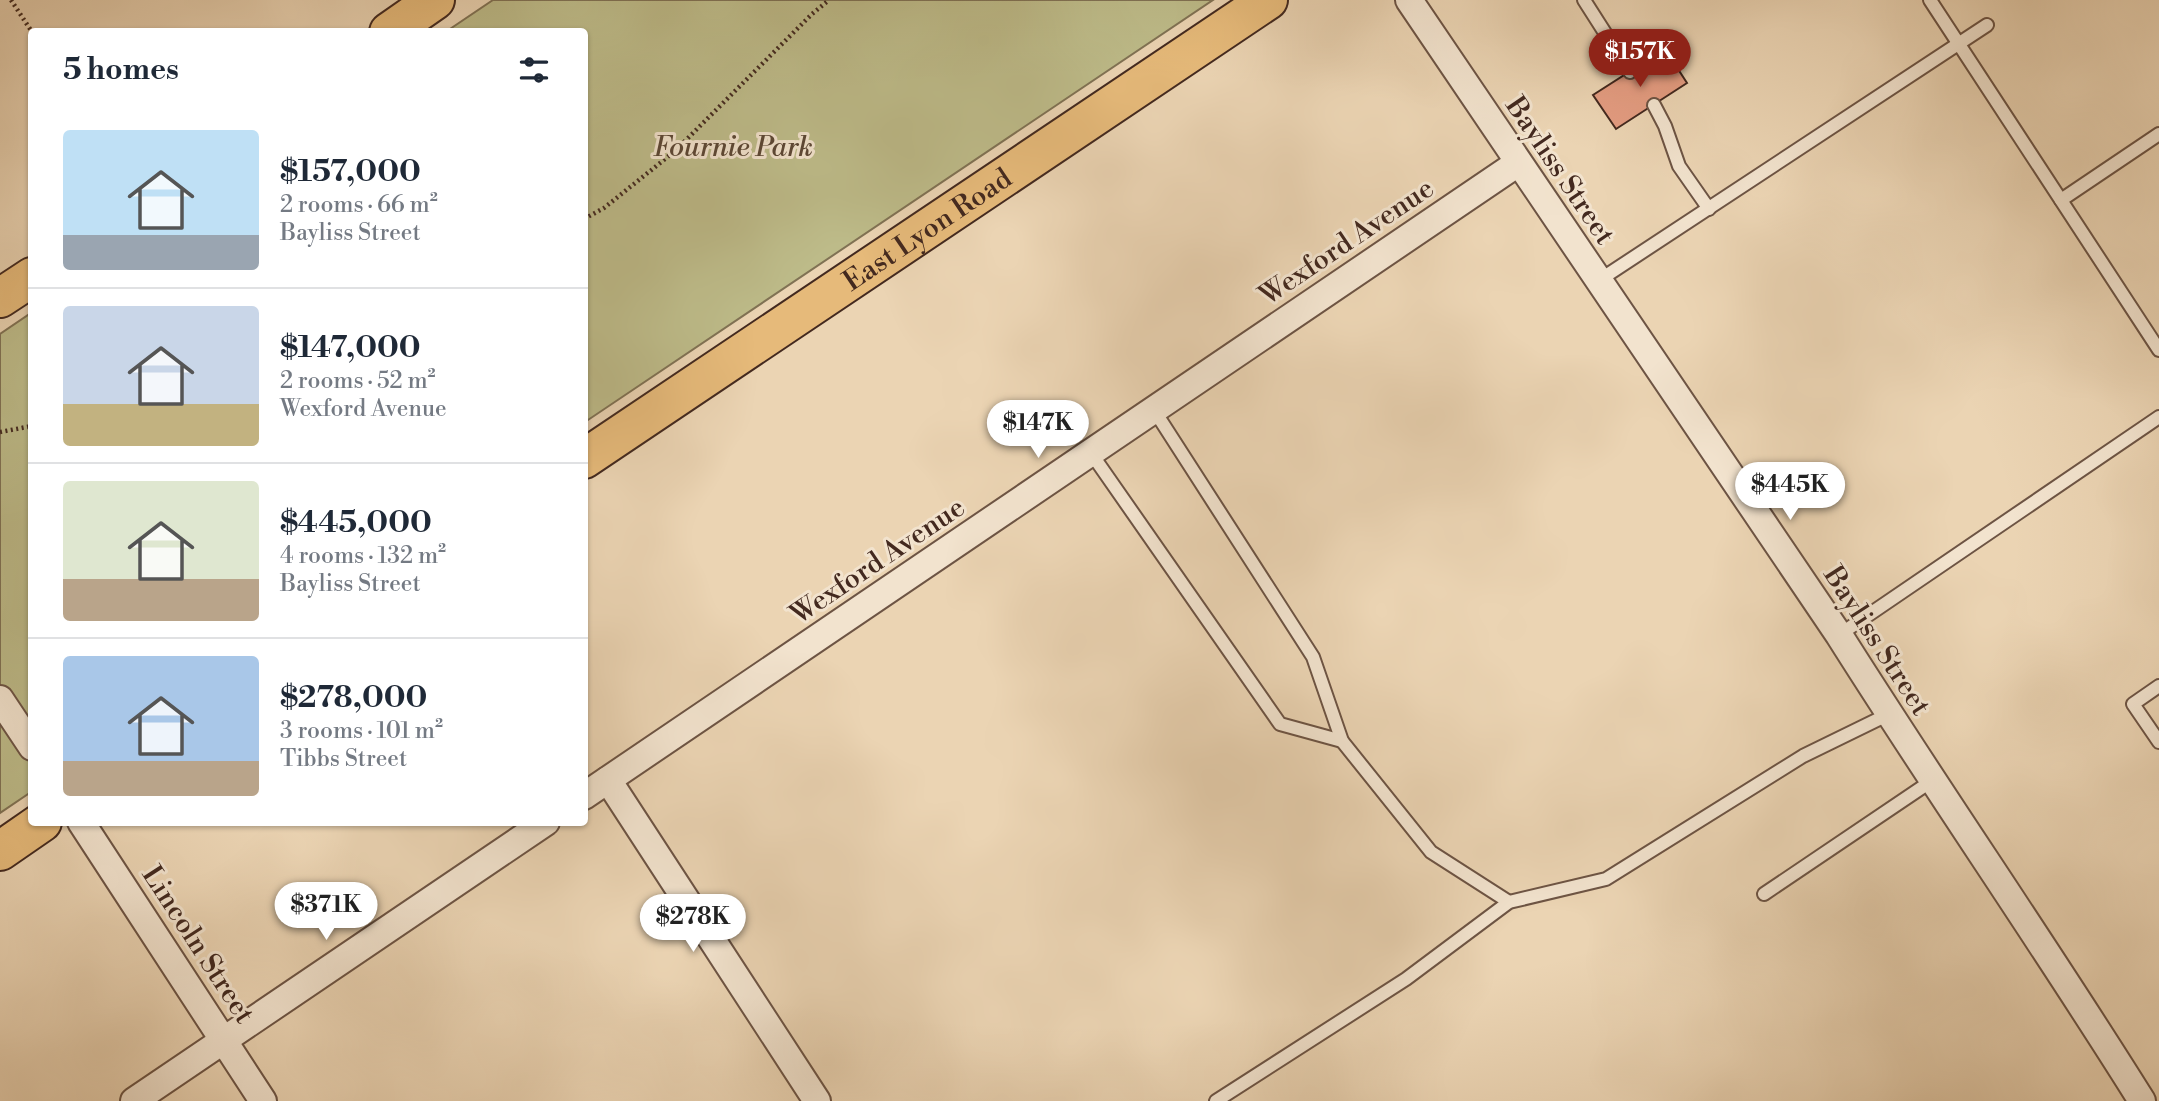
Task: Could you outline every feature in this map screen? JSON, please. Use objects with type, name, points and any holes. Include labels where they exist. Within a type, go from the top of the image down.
[{"type":"highway","points":[[395,28],[435,0]]},
{"type":"highway","name":"East Lyon Road","points":[[588,456],[1268,0]]},
{"type":"highway","points":[[0,298],[28,280]]},
{"type":"highway","points":[[0,851],[36,826]]},
{"type":"street","name":"Bayliss Street","points":[[1409,0],[1839,635],[2142,1101]]},
{"type":"street","name":"Wexford Avenue","points":[[588,793],[1518,163]]},
{"type":"street","points":[[0,699],[28,741]]},
{"type":"street","points":[[608,780],[817,1101]]},
{"type":"street","name":"Lincoln Street","points":[[84,826],[263,1101]]},
{"type":"street","points":[[134,1101],[539,826]]},
{"type":"lane","points":[[1584,0],[1630,72]]},
{"type":"lane","points":[[1930,0],[2159,350]]},
{"type":"lane","points":[[1598,281],[1987,25]]},
{"type":"lane","points":[[1654,105],[1665,126],[1679,166],[1709,209]]},
{"type":"lane","points":[[2061,200],[2159,134]]},
{"type":"lane","points":[[1154,410],[1313,657],[1342,741],[1431,852],[1509,902]]},
{"type":"lane","points":[[1839,635],[2159,417]]},
{"type":"lane","points":[[1091,453],[1280,724],[1342,741]]},
{"type":"lane","points":[[2159,686],[2133,704],[2159,742]]},
{"type":"lane","points":[[1216,1101],[1406,979],[1509,902],[1606,879],[1803,756],[1889,714]]},
{"type":"lane","points":[[1764,894],[1933,780]]},
{"type":"path","points":[[11,0],[29,28]]},
{"type":"path","points":[[588,217],[604,208],[675,151],[829,0]]},
{"type":"path","points":[[0,432],[28,427]]},
{"type":"green space","name":"Fournie Park","points":[[493,0],[1213,0],[588,420],[588,28],[451,28]]},
{"type":"green space","points":[[28,315],[28,794],[0,813],[0,334]]},
{"type":"building","points":[[1665,49],[1687,83],[1616,129],[1593,95]]}]
